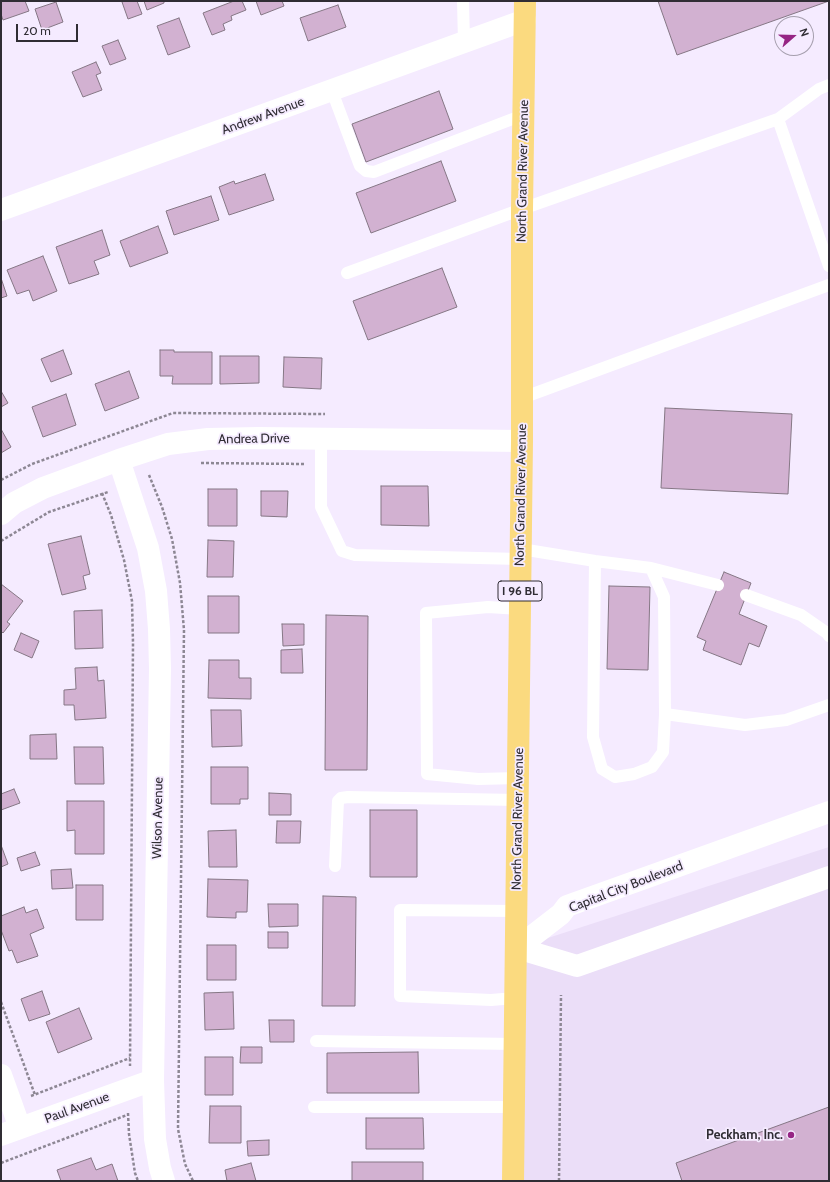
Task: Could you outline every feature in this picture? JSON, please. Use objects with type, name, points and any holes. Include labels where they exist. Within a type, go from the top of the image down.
[{"type":"main road","name":"North Grand River Avenue","points":[[513,1181],[519,778],[522,441],[522,209],[525,10]]},
{"type":"street","name":"Andrew Avenue","points":[[1,210],[464,42],[525,10]]},
{"type":"street","name":"Andrea Drive","points":[[1,514],[14,503],[43,488],[168,444],[208,439],[321,438],[522,441]]},
{"type":"street","name":"Wilson Avenue","points":[[119,460],[148,548],[156,591],[159,629],[160,669],[153,1080],[155,1139],[164,1181]]},
{"type":"street","name":"Capital City Boulevard","points":[[517,948],[561,914],[567,906],[829,812]]},
{"type":"street","points":[[517,948],[577,966],[829,877]]},
{"type":"street","points":[[1,1075],[11,1104],[10,1132]]},
{"type":"street","name":"Paul Avenue","points":[[10,1132],[153,1080]]},
{"type":"lane","points":[[463,1],[464,42]]},
{"type":"lane","points":[[347,272],[778,119],[819,89],[829,85]]},
{"type":"lane","points":[[332,91],[360,166],[366,171],[374,172],[523,115]]},
{"type":"lane","points":[[778,119],[829,266]]},
{"type":"lane","points":[[522,398],[829,286]]},
{"type":"lane","points":[[321,438],[321,508],[342,551],[355,555],[520,554],[651,568],[718,585]]},
{"type":"lane","points":[[595,561],[593,738],[602,769],[616,777],[634,774],[652,767],[663,752],[665,714],[664,597],[651,568]]},
{"type":"lane","points":[[746,595],[801,615],[829,636]]},
{"type":"lane","points":[[519,778],[478,779],[427,774],[426,613],[488,607],[520,609]]},
{"type":"lane","points":[[665,714],[745,725],[786,720],[829,705]]},
{"type":"lane","points":[[335,866],[338,801],[341,798],[518,800]]},
{"type":"lane","points":[[515,998],[491,1000],[400,996],[400,910],[517,911]]},
{"type":"lane","points":[[316,1041],[515,1044]]},
{"type":"lane","points":[[314,1108],[514,1107]]},
{"type":"path","points":[[200,463],[321,464]]},
{"type":"path","points":[[1,541],[50,512],[128,485],[155,473]]},
{"type":"path","points":[[102,494],[111,515],[124,560],[132,601],[133,651],[130,1058],[127,1114],[135,1173],[138,1181]]},
{"type":"path","points":[[559,1181],[561,995]]},
{"type":"path","points":[[1,1002],[35,1095]]},
{"type":"path","points":[[11,1104],[130,1058]]},
{"type":"path","points":[[1,1162],[127,1114]]},
{"type":"shaded area","points":[[829,847],[829,1181],[514,1181],[517,948]]},
{"type":"building","points":[[1,1],[25,1],[29,11],[3,20],[1,14]]},
{"type":"building","points":[[137,1],[142,14],[128,19],[122,2]]},
{"type":"building","points":[[144,1],[164,1],[164,3],[147,10]]},
{"type":"building","points":[[234,1],[242,1],[246,10],[231,16],[232,20],[223,24],[225,30],[212,35],[203,13]]},
{"type":"building","points":[[256,1],[282,1],[284,6],[261,15]]},
{"type":"building","points":[[658,1],[829,1],[787,16],[774,16],[774,21],[677,55]]},
{"type":"building","points":[[56,2],[63,22],[42,30],[35,9]]},
{"type":"building","points":[[338,5],[346,27],[308,41],[300,18]]},
{"type":"building","points":[[179,18],[190,47],[168,55],[157,26]]},
{"type":"building","points":[[118,40],[126,59],[110,65],[102,46]]},
{"type":"building","points":[[96,62],[101,73],[96,75],[102,90],[83,97],[72,72]]},
{"type":"building","points":[[439,91],[453,129],[366,162],[352,124]]},
{"type":"building","points":[[441,161],[456,201],[371,233],[356,193]]},
{"type":"building","points":[[265,174],[274,200],[229,215],[219,187],[234,181],[235,184]]},
{"type":"building","points":[[211,196],[219,220],[174,235],[166,211]]},
{"type":"building","points":[[158,226],[168,253],[130,267],[120,241]]},
{"type":"building","points":[[102,230],[110,255],[94,261],[99,274],[69,284],[56,247]]},
{"type":"building","points":[[43,256],[57,291],[33,301],[29,290],[17,294],[7,270]]},
{"type":"building","points":[[442,268],[457,307],[368,340],[353,301]]},
{"type":"building","points":[[1,278],[7,296],[1,298]]},
{"type":"building","points":[[63,350],[72,374],[51,382],[41,359]]},
{"type":"building","points":[[160,350],[174,350],[174,352],[212,352],[212,384],[172,384],[173,376],[160,376]]},
{"type":"building","points":[[220,356],[259,356],[259,383],[220,384]]},
{"type":"building","points":[[284,357],[322,358],[321,389],[283,387]]},
{"type":"building","points":[[129,371],[139,398],[105,411],[95,384]]},
{"type":"building","points":[[1,391],[8,403],[1,407]]},
{"type":"building","points":[[66,394],[76,425],[43,437],[32,407]]},
{"type":"building","points":[[665,408],[792,414],[788,494],[661,488]]},
{"type":"building","points":[[1,429],[11,447],[1,453]]},
{"type":"building","points":[[381,486],[428,486],[429,526],[381,525]]},
{"type":"building","points":[[208,489],[237,489],[237,526],[208,526]]},
{"type":"building","points":[[261,491],[288,491],[287,517],[261,516]]},
{"type":"building","points":[[81,536],[90,574],[83,576],[86,589],[62,595],[48,544]]},
{"type":"building","points":[[208,540],[234,541],[233,577],[207,577]]},
{"type":"building","points":[[724,572],[751,583],[739,614],[767,626],[759,647],[749,643],[741,665],[703,650],[706,641],[697,637]]},
{"type":"building","points":[[1,584],[23,601],[7,622],[10,624],[3,633],[1,631]]},
{"type":"building","points":[[609,586],[650,587],[648,670],[607,669]]},
{"type":"building","points":[[208,596],[239,596],[239,633],[208,633]]},
{"type":"building","points":[[102,610],[103,648],[75,649],[74,611]]},
{"type":"building","points":[[326,615],[368,616],[367,770],[325,770]]},
{"type":"building","points":[[282,624],[304,624],[304,645],[283,646]]},
{"type":"building","points":[[21,633],[39,641],[32,658],[14,650]]},
{"type":"building","points":[[302,649],[303,673],[281,673],[281,650]]},
{"type":"building","points":[[209,660],[239,660],[239,678],[251,678],[251,699],[208,698]]},
{"type":"building","points":[[97,667],[98,681],[104,680],[106,718],[75,720],[74,705],[64,705],[64,690],[76,689],[75,668]]},
{"type":"building","points":[[211,710],[241,710],[242,746],[212,747]]},
{"type":"building","points":[[56,734],[57,759],[30,759],[30,735]]},
{"type":"building","points":[[74,747],[103,747],[104,784],[75,784]]},
{"type":"building","points":[[211,767],[248,767],[248,799],[240,799],[240,804],[211,804]]},
{"type":"building","points":[[14,789],[20,803],[1,810],[1,794]]},
{"type":"building","points":[[269,793],[291,794],[291,815],[269,815]]},
{"type":"building","points":[[67,801],[104,801],[104,854],[75,854],[75,830],[67,831]]},
{"type":"building","points":[[370,810],[417,810],[417,877],[370,877]]},
{"type":"building","points":[[277,821],[301,821],[300,843],[276,843]]},
{"type":"building","points":[[236,830],[237,867],[209,867],[208,831]]},
{"type":"building","points":[[1,845],[8,864],[1,867]]},
{"type":"building","points":[[35,852],[40,865],[21,871],[17,858]]},
{"type":"building","points":[[71,869],[73,888],[52,889],[51,870]]},
{"type":"building","points":[[208,879],[248,880],[247,912],[236,912],[236,918],[207,917]]},
{"type":"building","points":[[76,885],[103,885],[103,920],[76,920]]},
{"type":"building","points":[[323,896],[356,897],[355,1006],[322,1006]]},
{"type":"building","points":[[268,904],[298,904],[298,926],[269,927]]},
{"type":"building","points":[[24,907],[26,913],[37,909],[44,928],[30,934],[38,956],[17,963],[12,950],[9,951],[1,930],[1,916]]},
{"type":"building","points":[[268,932],[288,932],[288,948],[268,948]]},
{"type":"building","points":[[207,945],[236,945],[236,980],[207,980]]},
{"type":"building","points":[[42,991],[50,1014],[29,1021],[21,999]]},
{"type":"building","points":[[233,992],[234,1029],[205,1030],[204,993]]},
{"type":"building","points":[[79,1008],[92,1039],[58,1053],[46,1022]]},
{"type":"building","points":[[269,1020],[294,1020],[294,1042],[270,1042]]},
{"type":"building","points":[[241,1047],[262,1047],[262,1063],[240,1063]]},
{"type":"building","points":[[418,1052],[419,1093],[327,1093],[327,1053]]},
{"type":"building","points":[[205,1057],[233,1057],[233,1095],[205,1095]]},
{"type":"building","points":[[210,1106],[241,1106],[241,1143],[209,1143]]},
{"type":"building","name":"Peckham, Inc.","points":[[829,1107],[829,1181],[682,1181],[676,1163]]},
{"type":"building","points":[[366,1118],[423,1118],[424,1149],[366,1149]]},
{"type":"building","points":[[269,1140],[269,1155],[248,1156],[247,1141]]},
{"type":"building","points":[[91,1158],[96,1170],[112,1164],[118,1181],[61,1181],[57,1170]]},
{"type":"building","points":[[352,1162],[423,1162],[423,1181],[352,1181]]},
{"type":"building","points":[[251,1163],[256,1181],[227,1181],[225,1170]]},
{"type":"place","name":"Peckham, Inc.","points":[[791,1135]]}]
